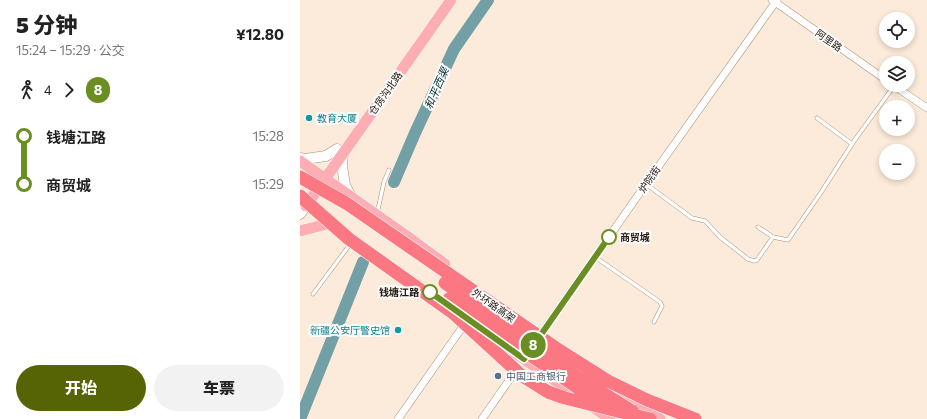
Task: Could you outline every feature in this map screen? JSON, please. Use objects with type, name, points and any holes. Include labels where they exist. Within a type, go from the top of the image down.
[{"type":"highway","points":[[300,177],[574,375],[645,419]]},
{"type":"highway","name":"外环路高架","points":[[300,177],[346,204],[559,350],[608,381],[647,400],[695,419]]},
{"type":"highway","points":[[301,202],[330,217],[622,419]]},
{"type":"highway","points":[[301,202],[349,239],[453,313],[521,375],[548,392],[565,398],[650,419]]},
{"type":"main road","name":"仓房沟北路","points":[[301,202],[322,177],[442,0]]},
{"type":"main road","name":"仓房沟北路","points":[[340,151],[451,0]]},
{"type":"main road","points":[[300,158],[305,159],[326,156],[340,151],[345,185],[351,197]]},
{"type":"main road","points":[[300,161],[408,236],[660,419]]},
{"type":"main road","points":[[301,202],[610,419]]},
{"type":"main road","points":[[300,231],[331,223]]},
{"type":"street","name":"阿里路","points":[[775,1],[879,75]]},
{"type":"street","name":"炉院街","points":[[482,419],[775,1]]},
{"type":"street","points":[[903,92],[927,108]]},
{"type":"street","points":[[398,419],[468,319]]},
{"type":"lane","points":[[758,226],[773,237],[788,240],[888,92]]},
{"type":"lane","points":[[817,118],[852,144]]},
{"type":"lane","points":[[377,215],[384,182],[389,170]]},
{"type":"lane","points":[[646,184],[692,218],[705,221],[720,236],[748,259],[754,261],[757,260],[773,237]]},
{"type":"lane","points":[[313,294],[354,239]]},
{"type":"lane","points":[[595,257],[660,302],[662,306],[654,322]]},
{"type":"waterway","name":"和平西渠","points":[[394,182],[454,49],[488,0]]},
{"type":"waterway","name":"和平西渠","points":[[300,419],[363,262]]},
{"type":"bus line","name":"8","points":[[430,292],[524,359],[609,237]]},
{"type":"place","name":"教育大厦","points":[[309,118]]},
{"type":"place","name":"商贸城","points":[[609,237]]},
{"type":"place","name":"钱塘江路","points":[[430,292]]},
{"type":"place","name":"新疆公安厅警史馆","points":[[398,330]]},
{"type":"place","name":"中国工商银行","points":[[498,376]]}]
